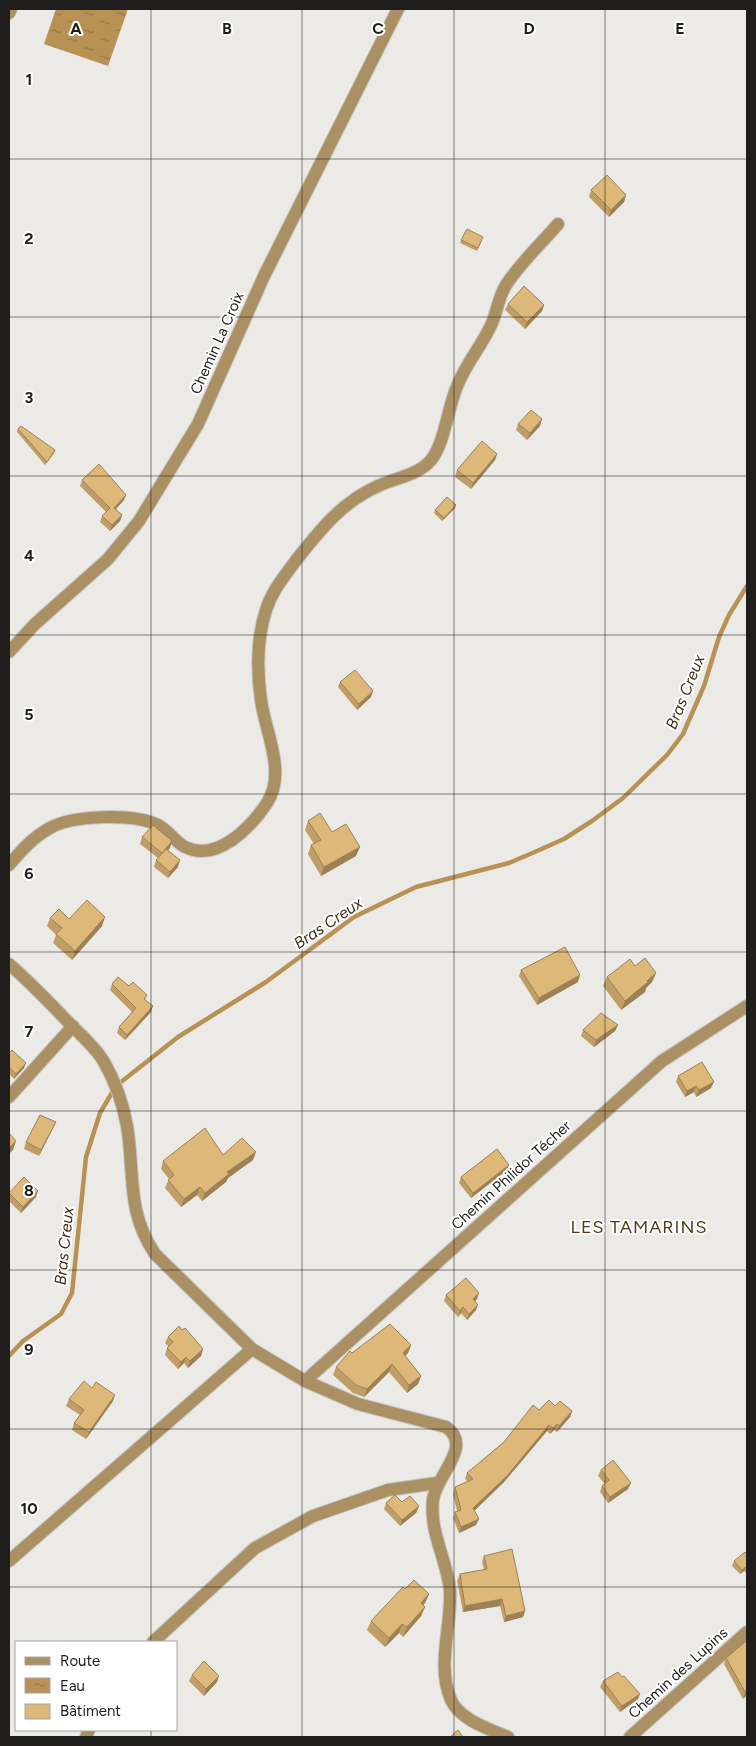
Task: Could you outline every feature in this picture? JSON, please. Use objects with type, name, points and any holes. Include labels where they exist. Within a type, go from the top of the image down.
[{"type":"street","points":[[9,13],[11,9]]},
{"type":"street","name":"Chemin La Croix","points":[[9,652],[35,624],[108,559],[139,521],[198,424],[264,276],[398,9]]},
{"type":"street","points":[[9,865],[32,840],[51,827],[66,822],[113,817],[139,819],[159,826],[185,847],[211,850],[234,840],[268,802],[272,791],[275,769],[261,702],[259,671],[260,641],[265,612],[275,588],[327,521],[352,500],[378,485],[418,470],[430,462],[437,452],[459,381],[492,324],[505,286],[558,224]]},
{"type":"street","points":[[9,964],[32,984],[103,1061],[122,1103],[127,1126],[135,1209],[144,1237],[155,1254],[252,1349],[305,1381],[358,1404],[452,1430],[457,1448],[437,1483],[432,1501],[433,1520],[450,1590],[445,1674],[452,1701],[465,1716],[508,1737]]},
{"type":"street","name":"Chemin Philidor Técher","points":[[305,1381],[662,1061],[747,1006]]},
{"type":"street","points":[[9,1097],[72,1026]]},
{"type":"street","points":[[9,1561],[252,1349]]},
{"type":"street","points":[[154,1641],[255,1548],[313,1516],[388,1490],[437,1483]]},
{"type":"street","name":"Chemin des Lupins","points":[[630,1737],[747,1632]]},
{"type":"water","points":[[56,9],[128,9],[108,66],[44,44]]},
{"type":"building","points":[[607,175],[626,195],[611,210],[591,190]]},
{"type":"building","points":[[467,229],[483,237],[478,248],[461,240]]},
{"type":"building","points":[[524,286],[544,305],[527,322],[508,304]]},
{"type":"building","points":[[531,410],[542,419],[530,433],[518,424]]},
{"type":"building","points":[[21,426],[55,450],[47,462],[18,429]]},
{"type":"building","points":[[482,441],[497,454],[473,483],[457,470]]},
{"type":"building","points":[[99,464],[126,495],[114,508],[122,515],[112,525],[102,516],[110,508],[82,480]]},
{"type":"building","points":[[447,497],[456,505],[444,518],[435,510]]},
{"type":"building","points":[[355,670],[373,691],[359,704],[340,682]]},
{"type":"building","points":[[320,813],[332,832],[346,824],[360,847],[324,867],[311,845],[321,840],[308,821]]},
{"type":"building","points":[[153,825],[172,841],[162,853],[142,837]]},
{"type":"building","points":[[166,849],[180,860],[170,872],[156,860]]},
{"type":"building","points":[[87,900],[105,917],[75,951],[56,934],[62,928],[50,918],[59,909],[69,919]]},
{"type":"building","points":[[565,947],[580,975],[539,998],[521,970]]},
{"type":"building","points":[[645,958],[656,973],[625,1001],[607,977],[630,959],[635,966]]},
{"type":"building","points":[[118,977],[129,986],[133,982],[147,995],[144,999],[153,1006],[127,1035],[119,1027],[136,1008],[112,984]]},
{"type":"building","points":[[601,1013],[618,1025],[596,1040],[583,1030]]},
{"type":"building","points":[[12,1050],[26,1063],[16,1074],[9,1067],[9,1054]]},
{"type":"building","points":[[702,1062],[714,1082],[699,1090],[696,1086],[687,1091],[678,1076]]},
{"type":"building","points":[[40,1115],[56,1122],[41,1150],[26,1142]]},
{"type":"building","points":[[205,1128],[223,1155],[242,1138],[256,1152],[227,1172],[229,1174],[205,1193],[200,1187],[184,1199],[168,1180],[174,1175],[163,1161]]},
{"type":"building","points":[[9,1133],[16,1141],[9,1148]]},
{"type":"building","points":[[497,1149],[509,1165],[473,1193],[461,1177]]},
{"type":"building","points":[[24,1177],[38,1191],[23,1207],[9,1193]]},
{"type":"building","points":[[466,1278],[479,1293],[473,1299],[478,1305],[469,1314],[463,1307],[460,1311],[446,1295]]},
{"type":"building","points":[[390,1324],[411,1345],[403,1353],[421,1376],[409,1385],[392,1364],[367,1389],[356,1385],[336,1367],[350,1351],[352,1353]]},
{"type":"building","points":[[179,1326],[182,1330],[185,1328],[203,1349],[190,1361],[186,1357],[181,1362],[167,1348],[173,1342],[168,1337]]},
{"type":"building","points":[[84,1381],[92,1388],[96,1382],[115,1395],[89,1432],[74,1423],[84,1410],[69,1399]]},
{"type":"building","points":[[549,1400],[555,1406],[560,1401],[572,1411],[559,1426],[557,1424],[553,1428],[549,1425],[507,1476],[473,1508],[479,1519],[461,1527],[455,1512],[461,1510],[455,1487],[473,1479],[467,1473],[504,1442],[533,1405],[539,1410]]},
{"type":"building","points":[[613,1460],[631,1483],[610,1497],[602,1486],[609,1480],[601,1470]]},
{"type":"building","points":[[395,1495],[402,1502],[410,1496],[419,1506],[402,1520],[386,1503]]},
{"type":"building","points":[[512,1549],[525,1611],[506,1616],[502,1599],[465,1606],[460,1574],[487,1569],[484,1556]]},
{"type":"building","points":[[745,1552],[747,1555],[747,1568],[742,1570],[734,1561]]},
{"type":"building","points":[[414,1580],[429,1594],[421,1603],[425,1607],[407,1627],[402,1624],[389,1638],[371,1621],[403,1587],[405,1589]]},
{"type":"building","points":[[746,1641],[747,1691],[745,1692],[726,1658]]},
{"type":"building","points":[[204,1661],[219,1676],[206,1689],[192,1675]]},
{"type":"building","points":[[618,1672],[640,1694],[622,1706],[603,1681]]},
{"type":"building","points":[[458,1730],[463,1737],[450,1737]]},
{"type":"waterway","name":"Bras Creux","points":[[9,1356],[23,1341],[61,1314],[72,1293],[86,1157],[100,1113],[116,1086],[178,1037],[266,982],[354,917],[416,887],[509,863],[537,851],[564,839],[623,798],[667,755],[683,734],[704,686],[719,637],[729,615],[747,586]]},
{"type":"district","name":"LES TAMARINS","points":[[639,1227]]}]
